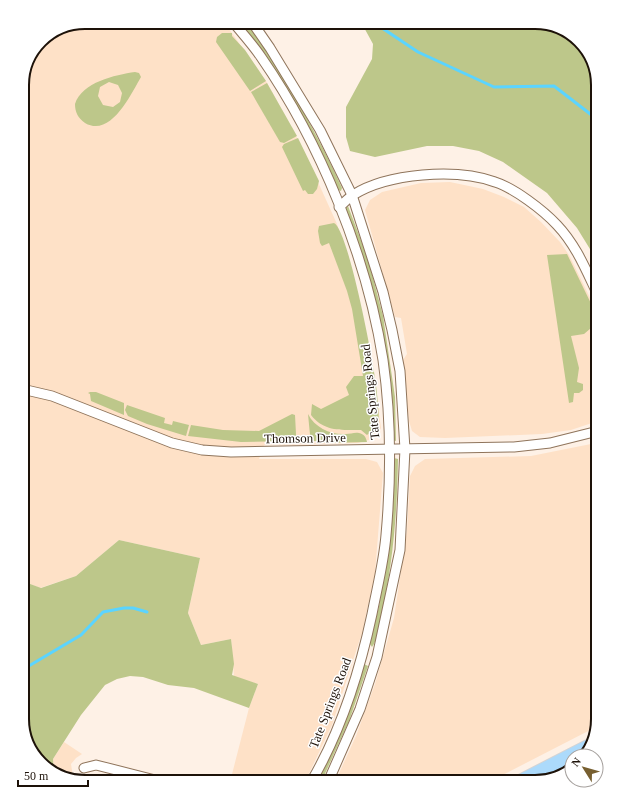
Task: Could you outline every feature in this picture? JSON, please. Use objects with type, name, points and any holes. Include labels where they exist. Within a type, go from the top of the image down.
[{"type":"main road","points":[[535,775],[580,752]]},
{"type":"street","name":"Tate Springs Road","points":[[239,29],[261,56],[294,110],[335,194],[356,252],[369,297],[383,361],[390,450],[386,536],[364,652],[342,713],[314,775]]},
{"type":"street","points":[[257,29],[320,130],[352,195],[371,252],[392,330],[400,370],[405,449],[400,550],[377,656],[360,709],[331,775]]},
{"type":"street","points":[[339,208],[352,195],[381,183],[420,174],[454,174],[495,182],[531,202],[556,224],[574,246],[591,281]]},
{"type":"street","points":[[335,194],[352,195]]},
{"type":"street","name":"Thomson Drive","points":[[29,391],[52,396],[172,443],[202,450],[239,452],[514,447],[550,443],[591,433]]},
{"type":"street","points":[[84,768],[96,765],[135,775]]},
{"type":"shaded area","points":[[229,29],[266,81],[303,149],[337,224],[357,292],[371,359],[381,428],[377,435],[372,439],[358,443],[264,445],[259,459],[366,459],[377,462],[383,473],[375,573],[362,633],[332,725],[308,775],[232,775],[249,708],[258,684],[234,677],[231,639],[201,645],[188,613],[200,558],[119,540],[76,576],[40,588],[29,584],[29,82],[31,71],[35,60],[48,43],[64,33],[74,30]]},
{"type":"shaded area","points":[[450,182],[483,189],[504,197],[524,207],[560,242],[569,255],[591,300],[591,423],[571,430],[542,434],[445,438],[420,437],[412,431],[409,421],[403,360],[407,354],[401,318],[395,317],[365,210],[370,200],[382,192],[421,183]]},
{"type":"shaded area","points":[[591,444],[590,730],[503,775],[338,775],[356,736],[375,684],[394,618],[407,530],[410,476],[415,466],[425,459],[531,456]]},
{"type":"shaded area","points":[[64,742],[82,754],[71,764],[72,773],[64,771],[53,765],[53,759]]},
{"type":"green space","points":[[245,29],[251,29],[286,82],[321,145],[342,188],[341,191],[338,190],[269,62]]},
{"type":"green space","points":[[365,29],[538,29],[556,33],[572,43],[582,54],[591,78],[591,251],[577,228],[547,193],[503,162],[479,151],[453,146],[427,146],[375,157],[350,151],[346,137],[346,107],[372,59],[373,44]]},
{"type":"green space","points":[[222,33],[232,33],[232,36],[245,50],[266,81],[250,91],[216,42],[217,37]]},
{"type":"green space","points":[[127,73],[139,73],[141,77],[126,103],[112,120],[103,125],[94,126],[85,123],[80,119],[77,115],[75,104],[79,96],[85,90],[100,81]],"holes":[[[109,82],[118,85],[122,93],[120,102],[113,107],[103,105],[98,96],[100,87]]]},
{"type":"green space","points":[[267,83],[297,136],[284,143],[280,142],[251,92]]},
{"type":"green space","points":[[298,138],[319,181],[317,189],[313,194],[308,194],[305,190],[303,191],[282,147],[284,144]]},
{"type":"green space","points":[[348,206],[368,259],[383,316],[395,397],[396,441],[393,440],[391,398],[345,209]]},
{"type":"green space","points":[[334,223],[340,231],[346,246],[352,268],[364,317],[375,378],[379,421],[378,425],[367,435],[361,430],[340,430],[322,425],[311,415],[312,404],[321,409],[349,395],[346,387],[354,376],[363,376],[352,309],[347,291],[329,243],[322,246],[320,243],[318,231],[319,226]]},
{"type":"green space","points":[[567,254],[591,304],[591,328],[584,334],[571,336],[579,368],[577,382],[583,384],[583,390],[579,393],[574,393],[573,402],[569,403],[547,255]]},
{"type":"green space","points":[[96,392],[124,403],[124,415],[91,401],[90,394],[88,393]]},
{"type":"green space","points":[[127,405],[165,418],[164,423],[172,425],[173,421],[189,425],[186,436],[147,424],[128,416],[125,410]]},
{"type":"green space","points":[[292,414],[295,415],[296,437],[291,441],[241,442],[188,436],[191,425],[223,430],[259,431]]},
{"type":"green space","points":[[308,414],[319,427],[324,430],[340,434],[361,433],[367,442],[325,443],[314,441],[310,435]]},
{"type":"green space","points":[[394,458],[398,459],[394,540],[384,600],[376,638],[372,647],[370,644],[379,606],[388,554]]},
{"type":"green space","points":[[119,540],[200,558],[188,613],[201,645],[231,639],[234,664],[232,675],[258,684],[249,708],[194,688],[168,685],[143,677],[130,676],[117,679],[105,685],[81,715],[53,759],[53,765],[48,761],[38,750],[29,726],[29,584],[41,588],[76,576]]},
{"type":"green space","points":[[364,664],[368,666],[349,721],[324,775],[318,775],[356,688]]},
{"type":"waterway","points":[[384,29],[418,52],[494,87],[554,86],[591,115]]},
{"type":"waterway","points":[[29,666],[81,635],[103,612],[124,608],[133,608],[147,612]]}]
